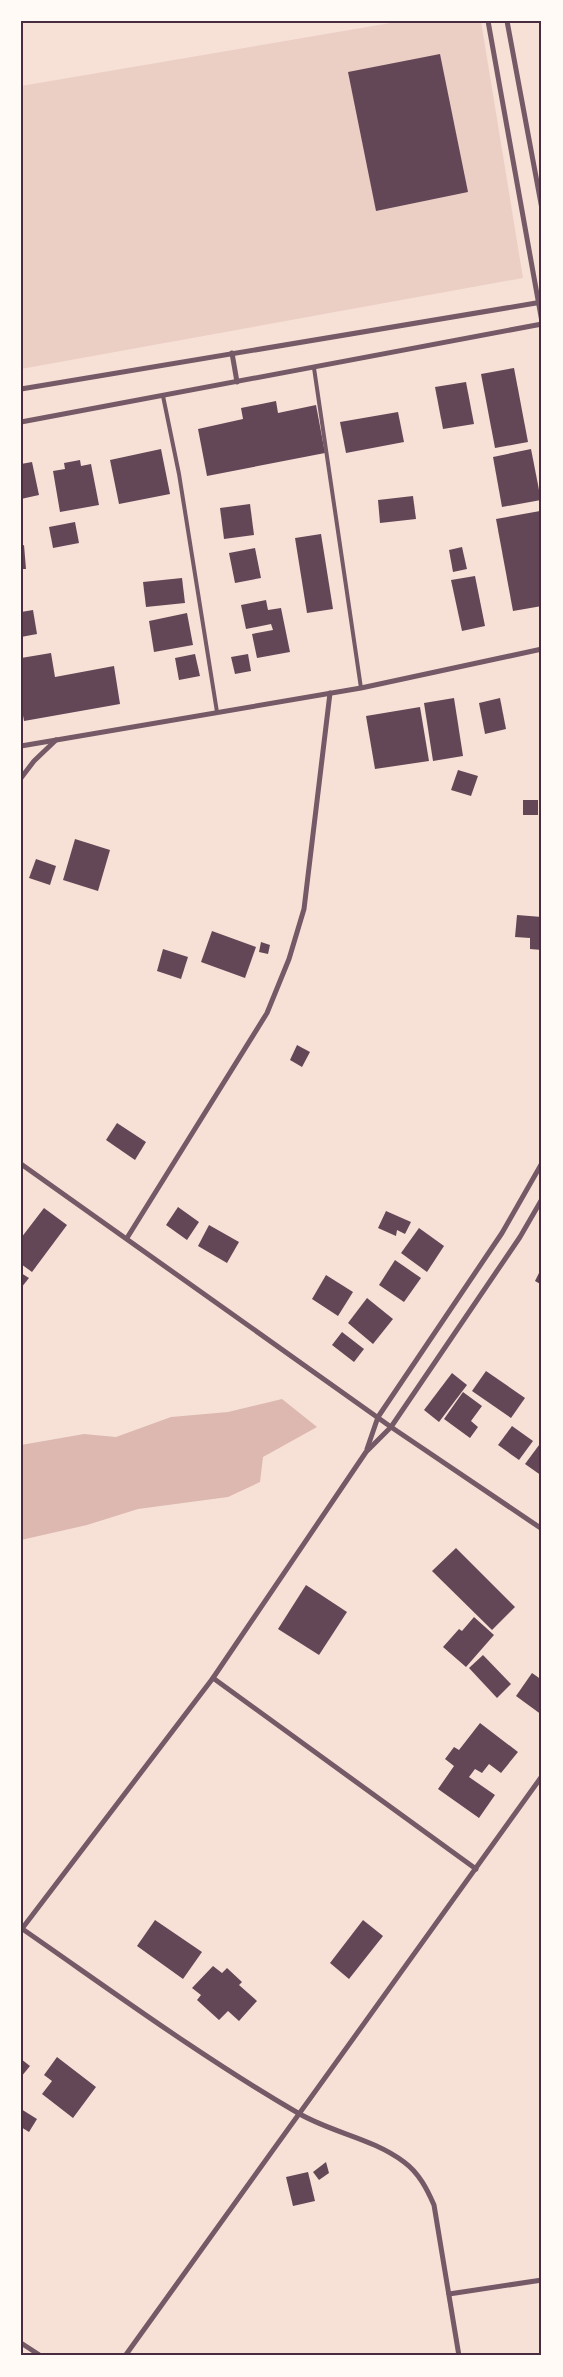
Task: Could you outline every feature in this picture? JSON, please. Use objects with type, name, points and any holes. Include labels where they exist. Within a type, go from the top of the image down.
[{"type":"street","points":[[21,422],[314,368],[542,323],[541,302],[488,21]]},
{"type":"street","points":[[507,21],[542,208]]},
{"type":"street","points":[[21,389],[541,302]]},
{"type":"street","points":[[232,353],[237,382]]},
{"type":"street","points":[[21,746],[361,688],[542,649]]},
{"type":"street","points":[[127,1238],[267,1013],[289,959],[304,909],[330,693]]},
{"type":"street","points":[[21,778],[34,761],[56,740]]},
{"type":"street","points":[[366,1452],[378,1417],[502,1233],[542,1163]]},
{"type":"street","points":[[21,1164],[391,1427],[542,1529]]},
{"type":"street","points":[[459,2356],[434,2205],[423,2182],[405,2163],[377,2146],[300,2114],[140,2012],[22,1929],[213,1678],[366,1452],[391,1427],[520,1237],[542,1199]]},
{"type":"street","points":[[213,1678],[476,1869]]},
{"type":"street","points":[[124,2356],[542,1776]]},
{"type":"street","points":[[449,2294],[542,2280]]},
{"type":"street","points":[[21,2342],[41,2356]]},
{"type":"lane","points":[[314,368],[361,688]]},
{"type":"lane","points":[[163,396],[179,474],[217,712]]},
{"type":"shaded area","points":[[402,21],[481,21],[523,278],[21,369],[21,86]]},
{"type":"shaded area","points":[[282,1399],[317,1427],[263,1457],[260,1482],[228,1497],[138,1509],[87,1525],[21,1540],[21,1445],[84,1434],[116,1437],[171,1417],[228,1412]]},
{"type":"building","points":[[440,54],[468,192],[376,211],[348,72]]},
{"type":"building","points":[[514,368],[528,442],[495,448],[481,374]]},
{"type":"building","points":[[466,382],[474,424],[443,429],[435,387]]},
{"type":"building","points":[[276,401],[278,413],[316,405],[325,453],[207,476],[198,429],[243,419],[241,408]]},
{"type":"building","points":[[398,412],[404,442],[346,453],[340,422]]},
{"type":"building","points":[[161,449],[170,494],[119,504],[110,460]]},
{"type":"building","points":[[531,449],[541,500],[502,507],[493,457]]},
{"type":"building","points":[[80,460],[81,466],[91,464],[99,505],[60,512],[53,471],[65,469],[64,463]]},
{"type":"building","points":[[32,462],[39,495],[21,499],[21,464]]},
{"type":"building","points":[[413,496],[416,519],[380,523],[378,500]]},
{"type":"building","points":[[250,504],[254,535],[224,539],[220,508]]},
{"type":"building","points":[[540,511],[542,523],[542,606],[513,611],[496,519]]},
{"type":"building","points":[[75,522],[79,543],[53,548],[49,527]]},
{"type":"building","points":[[321,534],[333,609],[307,613],[295,538]]},
{"type":"building","points":[[24,545],[26,569],[21,569],[21,546]]},
{"type":"building","points":[[462,547],[467,569],[453,572],[449,550]]},
{"type":"building","points":[[255,548],[261,578],[235,583],[229,553]]},
{"type":"building","points":[[475,576],[485,626],[462,631],[451,580]]},
{"type":"building","points":[[182,578],[185,603],[146,607],[143,582]]},
{"type":"building","points":[[266,600],[268,610],[281,608],[290,652],[257,658],[252,634],[273,630],[271,624],[246,629],[241,605]]},
{"type":"building","points":[[33,610],[37,634],[21,637],[21,612]]},
{"type":"building","points":[[187,613],[193,645],[154,652],[149,621]]},
{"type":"building","points":[[51,653],[55,677],[114,666],[120,704],[24,721],[21,704],[21,658]]},
{"type":"building","points":[[195,654],[200,676],[179,680],[175,658]]},
{"type":"building","points":[[248,654],[251,671],[235,674],[231,657]]},
{"type":"building","points":[[454,698],[463,756],[433,761],[424,703]]},
{"type":"building","points":[[500,698],[506,729],[485,734],[479,703]]},
{"type":"building","points":[[420,707],[429,761],[375,769],[366,716]]},
{"type":"building","points":[[458,770],[478,776],[471,796],[451,790]]},
{"type":"building","points":[[523,800],[538,800],[538,815],[523,815]]},
{"type":"building","points":[[75,839],[110,850],[98,891],[63,880]]},
{"type":"building","points":[[36,859],[56,866],[50,885],[29,878]]},
{"type":"building","points":[[517,915],[542,917],[542,950],[530,949],[530,938],[515,937]]},
{"type":"building","points":[[212,931],[256,947],[245,978],[201,962]]},
{"type":"building","points":[[261,942],[270,945],[268,954],[259,952]]},
{"type":"building","points":[[163,949],[188,957],[181,979],[157,971]]},
{"type":"building","points":[[297,1045],[310,1052],[302,1067],[290,1060]]},
{"type":"building","points":[[117,1123],[146,1142],[135,1160],[106,1140]]},
{"type":"building","points":[[178,1207],[199,1222],[187,1240],[166,1225]]},
{"type":"building","points":[[44,1208],[67,1225],[32,1272],[21,1264],[21,1238]]},
{"type":"building","points":[[386,1211],[411,1222],[405,1234],[397,1230],[396,1236],[378,1228]]},
{"type":"building","points":[[209,1225],[239,1242],[227,1263],[198,1246]]},
{"type":"building","points":[[419,1228],[444,1246],[427,1272],[401,1253]]},
{"type":"building","points":[[395,1260],[421,1278],[404,1302],[379,1285]]},
{"type":"building","points":[[542,1267],[542,1285],[535,1281]]},
{"type":"building","points":[[21,1273],[29,1278],[21,1288]]},
{"type":"building","points":[[326,1275],[353,1292],[338,1316],[312,1299]]},
{"type":"building","points":[[367,1298],[393,1319],[373,1344],[348,1323]]},
{"type":"building","points":[[342,1332],[364,1349],[354,1362],[332,1345]]},
{"type":"building","points":[[486,1371],[525,1398],[511,1418],[472,1391]]},
{"type":"building","points":[[452,1373],[467,1385],[439,1422],[424,1410]]},
{"type":"building","points":[[463,1392],[482,1406],[471,1421],[478,1427],[470,1438],[444,1419]]},
{"type":"building","points":[[512,1426],[533,1441],[519,1460],[498,1445]]},
{"type":"building","points":[[542,1441],[542,1476],[525,1464]]},
{"type":"building","points":[[456,1548],[515,1607],[492,1630],[432,1571]]},
{"type":"building","points":[[306,1585],[347,1612],[319,1655],[278,1629]]},
{"type":"building","points":[[474,1617],[494,1635],[466,1667],[443,1647],[459,1629],[462,1631]]},
{"type":"building","points":[[483,1655],[511,1684],[497,1698],[469,1668]]},
{"type":"building","points":[[532,1673],[542,1680],[542,1715],[516,1696]]},
{"type":"building","points":[[480,1723],[518,1752],[501,1773],[489,1764],[482,1773],[475,1769],[469,1777],[495,1795],[479,1818],[438,1789],[454,1766],[445,1759],[454,1747],[459,1750]]},
{"type":"building","points":[[155,1920],[202,1952],[183,1979],[137,1946]]},
{"type":"building","points":[[363,1920],[383,1936],[349,1979],[330,1963]]},
{"type":"building","points":[[213,1966],[222,1973],[227,1968],[242,1982],[239,1985],[257,2001],[239,2021],[228,2011],[219,2020],[197,2000],[201,1995],[192,1988]]},
{"type":"building","points":[[57,2057],[96,2087],[73,2118],[42,2094],[52,2081],[44,2075]]},
{"type":"building","points":[[21,2059],[30,2066],[21,2077]]},
{"type":"building","points":[[21,2109],[37,2119],[29,2132],[21,2127]]},
{"type":"building","points":[[326,2162],[329,2173],[319,2180],[313,2172]]},
{"type":"building","points":[[308,2172],[315,2201],[293,2206],[286,2177]]}]
